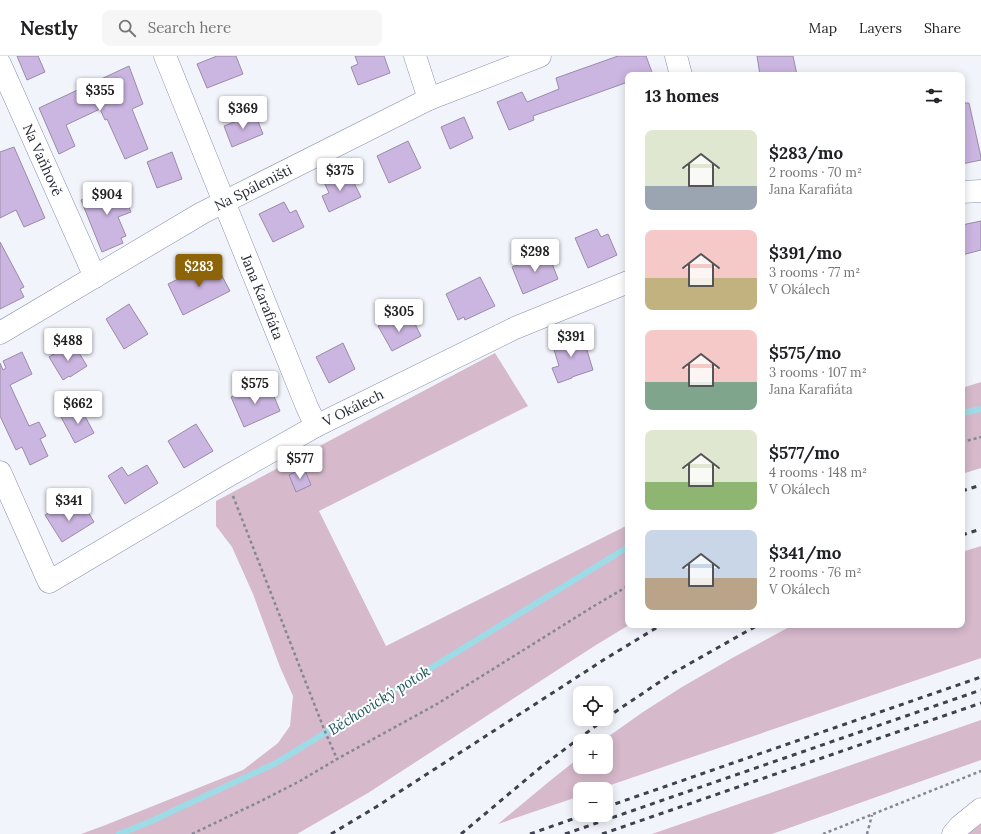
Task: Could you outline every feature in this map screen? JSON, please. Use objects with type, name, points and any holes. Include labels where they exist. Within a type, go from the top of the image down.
[{"type":"street","name":"Jana Karafiáta","points":[[165,56],[316,426]]},
{"type":"street","points":[[415,56],[429,100]]},
{"type":"street","name":"Na Spáleništi","points":[[0,333],[95,278],[202,213],[429,100],[540,56]]},
{"type":"street","points":[[676,56],[680,72]]},
{"type":"street","name":"Na Vaňhově","points":[[0,64],[95,278]]},
{"type":"street","points":[[965,192],[981,191]]},
{"type":"street","name":"V Okálech","points":[[0,472],[49,582],[226,477],[316,426],[515,328],[625,283]]},
{"type":"street","points":[[953,834],[960,826],[981,809]]},
{"type":"path","points":[[965,441],[981,437]]},
{"type":"path","points":[[226,477],[337,759]]},
{"type":"path","points":[[192,834],[294,785],[337,759],[437,704],[625,588]]},
{"type":"path","points":[[823,834],[981,771]]},
{"type":"path","points":[[867,834],[872,814]]},
{"type":"shaded area","points":[[495,353],[528,406],[319,511],[386,646],[625,526],[625,627],[368,793],[297,834],[81,834],[243,770],[278,743],[290,726],[293,696],[280,667],[253,594],[232,547],[216,526],[216,501]]},
{"type":"shaded area","points":[[981,382],[981,468],[965,473],[965,387]]},
{"type":"shaded area","points":[[981,546],[981,658],[613,784],[613,782],[573,782],[573,798],[498,824],[573,763],[573,774],[613,774],[612,734],[682,687],[787,628],[965,628],[965,551]]},
{"type":"shaded area","points":[[981,720],[981,760],[772,834],[652,834]]},
{"type":"shaded area","points":[[981,821],[981,834],[966,834]]},
{"type":"building","points":[[17,56],[38,56],[45,72],[27,80]]},
{"type":"building","points":[[217,56],[236,56],[243,74],[207,88],[197,64]]},
{"type":"building","points":[[355,56],[384,56],[390,73],[358,85],[351,67],[358,64]]},
{"type":"building","points":[[618,56],[646,56],[652,72],[625,72],[625,83],[533,116],[534,120],[509,130],[497,102],[522,92],[527,102],[559,89],[556,78]]},
{"type":"building","points":[[757,56],[793,56],[796,72],[760,72]]},
{"type":"building","points":[[129,66],[143,104],[132,109],[148,149],[125,159],[107,119],[105,120],[100,109],[66,125],[75,146],[59,154],[39,108]]},
{"type":"building","points":[[965,103],[969,103],[981,160],[965,163]]},
{"type":"building","points":[[255,114],[263,134],[232,147],[224,126]]},
{"type":"building","points":[[464,117],[473,138],[450,149],[441,127]]},
{"type":"building","points":[[408,141],[421,168],[389,183],[377,156]]},
{"type":"building","points":[[14,147],[45,218],[24,227],[16,210],[0,218],[0,152]]},
{"type":"building","points":[[172,152],[182,179],[157,188],[147,162]]},
{"type":"building","points":[[348,171],[361,197],[329,212],[322,196],[329,193],[324,182]]},
{"type":"building","points":[[119,184],[131,212],[118,217],[126,236],[121,238],[123,243],[102,252],[81,200]]},
{"type":"building","points":[[284,202],[290,213],[296,210],[304,227],[273,242],[259,214]]},
{"type":"building","points":[[981,221],[981,250],[965,254],[965,224]]},
{"type":"building","points":[[597,229],[601,237],[608,234],[617,255],[588,268],[575,238]]},
{"type":"building","points":[[0,242],[24,287],[20,289],[24,297],[0,309]]},
{"type":"building","points":[[548,253],[558,279],[523,294],[512,267]]},
{"type":"building","points":[[214,261],[230,291],[183,315],[168,284]]},
{"type":"building","points":[[480,277],[495,306],[465,320],[464,317],[458,320],[446,294]]},
{"type":"building","points":[[129,304],[148,334],[124,349],[106,319]]},
{"type":"building","points":[[393,318],[398,326],[412,318],[421,336],[392,351],[378,326]]},
{"type":"building","points":[[582,334],[593,370],[558,383],[552,368],[559,366],[552,343]]},
{"type":"building","points":[[73,343],[87,366],[63,380],[49,357]]},
{"type":"building","points":[[343,343],[355,369],[329,383],[316,357]]},
{"type":"building","points":[[22,352],[32,374],[10,385],[29,426],[39,422],[46,436],[40,439],[48,456],[30,465],[22,447],[16,450],[0,416],[0,363],[3,370],[6,368],[3,361]]},
{"type":"building","points":[[269,384],[280,411],[244,427],[231,397],[250,389],[251,392]]},
{"type":"building","points":[[80,407],[94,433],[75,443],[61,417]]},
{"type":"building","points":[[196,424],[213,451],[184,468],[168,441]]},
{"type":"building","points":[[147,465],[158,483],[125,504],[108,476],[122,467],[128,476]]},
{"type":"building","points":[[304,468],[311,485],[296,492],[289,475]]},
{"type":"building","points":[[63,504],[70,516],[85,507],[94,522],[62,542],[45,515]]},
{"type":"waterway","name":"Běchovický potok","points":[[965,412],[981,409]]},
{"type":"waterway","name":"Běchovický potok","points":[[119,834],[147,823],[276,763],[625,549]]},
{"type":"railway","points":[[965,490],[981,485]]},
{"type":"railway","points":[[965,534],[981,529]]},
{"type":"railway","points":[[331,834],[376,807],[605,659],[656,628]]},
{"type":"railway","points":[[613,713],[673,673],[753,628]]},
{"type":"railway","points":[[613,805],[981,677]]},
{"type":"railway","points":[[565,834],[981,690]]},
{"type":"railway","points":[[602,834],[981,703]]},
{"type":"railway","points":[[461,834],[541,767],[596,726]]},
{"type":"railway","points":[[530,834],[573,819]]}]
